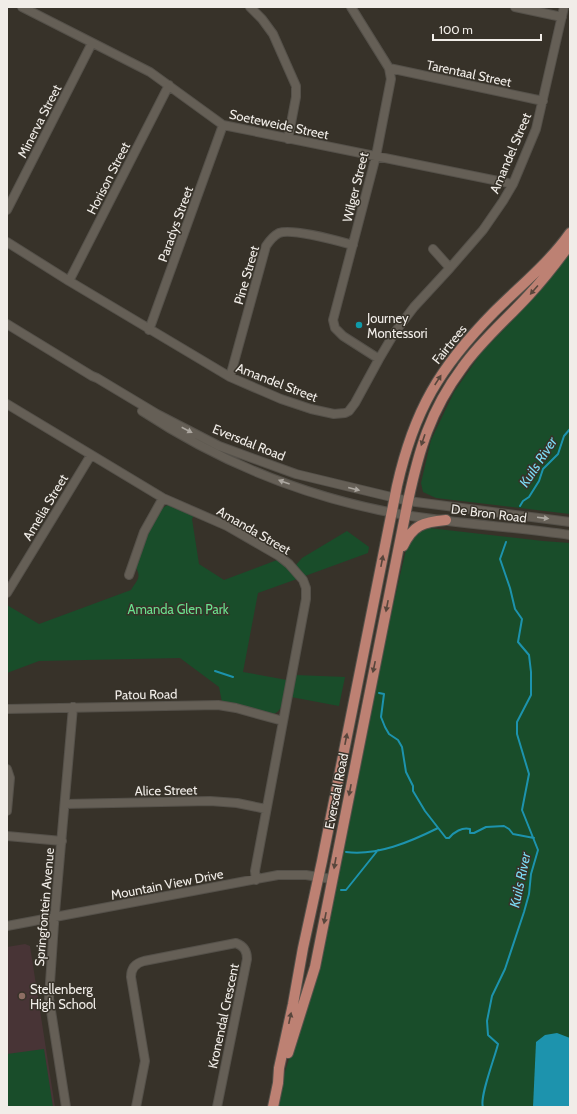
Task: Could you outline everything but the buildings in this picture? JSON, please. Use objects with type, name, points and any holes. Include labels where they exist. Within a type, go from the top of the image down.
[{"type":"main road","name":"Fairtrees","points":[[392,512],[404,456],[413,428],[424,403],[436,382],[464,344],[495,311],[548,260],[570,233]]},
{"type":"main road","name":"Fairtrees","points":[[405,515],[417,458],[424,436],[439,404],[451,384],[473,354],[528,297],[559,260],[570,244]]},
{"type":"main road","name":"Eversdal Road","points":[[278,1083],[279,1068],[392,512]]},
{"type":"main road","name":"Eversdal Road","points":[[272,1107],[278,1083],[309,987],[323,927],[405,515]]},
{"type":"main road","points":[[398,556],[407,537],[416,528],[430,522],[446,520]]},
{"type":"street","name":"Soeteweide Street","points":[[22,7],[150,72],[223,125],[513,184]]},
{"type":"street","points":[[250,7],[262,19],[273,34],[296,86],[296,97],[288,139]]},
{"type":"street","points":[[350,7],[389,68]]},
{"type":"street","points":[[515,7],[562,17]]},
{"type":"street","name":"Amandel Street","points":[[7,242],[149,330],[230,377],[281,399],[312,409],[341,415],[349,411],[356,403],[395,332],[414,307],[483,230],[513,184],[536,129],[564,7]]},
{"type":"street","name":"Minerva Street","points":[[7,210],[92,43]]},
{"type":"street","name":"Tarentaal Street","points":[[389,68],[543,101]]},
{"type":"street","name":"Wilger Street","points":[[379,359],[338,332],[334,324],[333,315],[376,156],[390,84],[391,75],[389,68]]},
{"type":"street","name":"Horison Street","points":[[69,281],[169,85]]},
{"type":"street","name":"Paradys Street","points":[[149,330],[223,125]]},
{"type":"street","name":"Pine Street","points":[[230,377],[266,246],[272,237],[279,233],[294,232],[353,245]]},
{"type":"street","points":[[433,249],[450,268]]},
{"type":"street","name":"Eversdal Road","points":[[7,324],[157,414],[219,446],[296,474],[394,499],[408,501]]},
{"type":"street","name":"Eversdal Road","points":[[92,376],[96,381],[180,435],[242,466],[321,495],[405,515]]},
{"type":"street","name":"Amanda Street","points":[[7,404],[163,498],[227,526],[255,542],[289,564],[303,580],[306,588],[306,600],[266,809],[255,871],[256,880]]},
{"type":"street","name":"Amelia Street","points":[[7,593],[91,455]]},
{"type":"street","points":[[129,575],[144,532],[163,498]]},
{"type":"street","name":"De Bron Road","points":[[408,501],[570,522]]},
{"type":"street","name":"De Bron Road","points":[[405,515],[570,535]]},
{"type":"street","name":"Patou Road","points":[[7,709],[218,705],[236,708],[283,721]]},
{"type":"street","name":"Springfontein Avenue","points":[[66,1107],[49,1004],[73,707]]},
{"type":"street","points":[[7,769],[10,778],[7,811]]},
{"type":"street","name":"Alice Street","points":[[65,804],[210,801],[237,803],[266,809]]},
{"type":"street","points":[[7,836],[62,842]]},
{"type":"street","name":"Mountain View Drive","points":[[7,926],[278,875],[306,875],[332,880]]},
{"type":"street","name":"Kronendal Crescent","points":[[136,1107],[145,1061],[131,977],[133,968],[144,960],[236,944],[244,948],[247,953],[247,959],[217,1107]]},
{"type":"shaded area","name":"Stellenberg High School","points":[[25,944],[30,946],[55,1107],[7,1107],[7,947]]},
{"type":"green space","points":[[570,247],[570,514],[436,498],[423,492],[421,483],[431,440],[454,392],[481,353],[516,317]]},
{"type":"green space","name":"Amanda Glen Park","points":[[168,505],[194,515],[192,519],[199,564],[224,580],[277,560],[285,565],[297,579],[258,593],[243,672],[287,680],[284,700],[277,712],[273,714],[222,702],[219,687],[180,658],[39,661],[7,673],[7,605],[39,624],[131,590],[138,577],[138,571],[136,568],[153,523],[163,508]]},
{"type":"green space","points":[[429,528],[570,543],[570,1107],[276,1107],[281,1085],[323,947],[386,636],[408,541],[416,534]]},
{"type":"green space","points":[[347,531],[369,547],[368,553],[305,576],[296,565],[302,558]]},
{"type":"green space","points":[[295,675],[345,677],[339,706],[291,697]]},
{"type":"green space","points":[[44,1049],[53,1107],[7,1107],[7,1054]]},
{"type":"water","points":[[557,1033],[570,1038],[570,1107],[533,1107],[536,1042],[545,1035]]},
{"type":"waterway","name":"Kuils River","points":[[520,506],[523,501],[529,497],[539,481],[543,469],[558,454],[564,436],[570,429]]},
{"type":"waterway","name":"Kuils River","points":[[483,1107],[483,1095],[498,1044],[488,1035],[487,1021],[492,996],[505,969],[524,912],[529,894],[531,874],[538,850],[522,810],[529,774],[517,734],[517,722],[531,695],[531,672],[529,655],[518,642],[522,619],[515,609],[510,588],[500,559],[506,542]]},
{"type":"waterway","points":[[215,671],[233,677]]},
{"type":"waterway","points":[[379,693],[384,694],[381,717],[389,734],[398,740],[402,747],[406,772],[413,786],[413,791],[425,811],[446,838],[449,838],[461,829],[470,829],[470,833],[474,833],[486,827],[504,826],[513,834],[534,838]]},
{"type":"waterway","points":[[346,852],[370,852],[393,847],[438,828]]},
{"type":"waterway","points":[[341,890],[346,890],[378,850]]},
{"type":"place","name":"Journey Montessori","points":[[359,325]]},
{"type":"place","name":"Stellenberg High School","points":[[22,996]]}]
